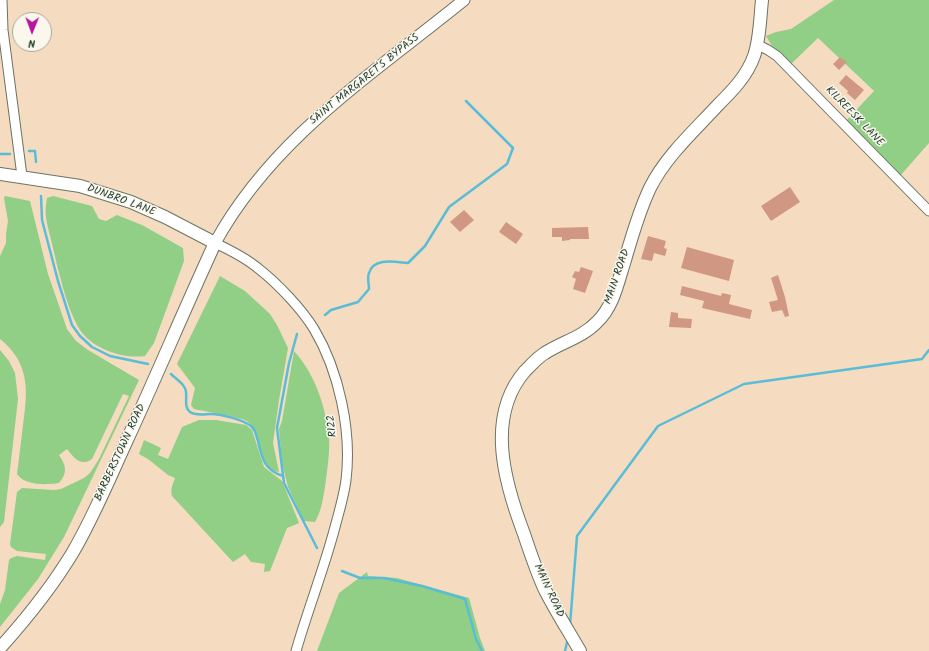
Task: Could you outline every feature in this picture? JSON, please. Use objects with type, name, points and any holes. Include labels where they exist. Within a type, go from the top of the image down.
[{"type":"main road","name":"MAIN ROAD","points":[[580,651],[544,588],[510,494],[502,454],[503,419],[506,404],[511,391],[518,380],[535,361],[544,353],[586,332],[598,322],[607,310],[614,295],[642,208],[651,187],[670,158],[732,91],[744,75],[753,59],[758,45],[762,0]]},
{"type":"main road","name":"DUNBRO LANE","points":[[0,174],[22,176],[80,186],[131,202],[165,217],[215,243]]},
{"type":"main road","name":"BARBERSTOWN ROAD","points":[[0,648],[21,625],[74,550],[102,494],[215,243]]},
{"type":"street","points":[[2,0],[3,30],[22,176]]},
{"type":"street","name":"SAINT MARGARET'S BYPASS","points":[[215,243],[250,189],[269,166],[314,121],[343,95],[464,0]]},
{"type":"street","name":"KILREESK LANE","points":[[758,45],[777,56],[929,211]]},
{"type":"street","name":"R122","points":[[215,243],[237,254],[259,268],[294,302],[313,329],[330,362],[343,404],[347,441],[346,480],[330,547],[296,651]]},
{"type":"green space","points":[[834,0],[929,0],[929,143],[900,176],[846,121],[874,91],[818,38],[790,65],[772,46],[766,36],[791,29]]},
{"type":"green space","points":[[5,196],[30,201],[48,274],[67,329],[76,341],[88,350],[139,380],[64,537],[38,579],[0,627],[0,604],[5,590],[9,560],[17,556],[45,560],[46,554],[17,551],[11,547],[10,544],[17,492],[22,488],[61,489],[84,478],[90,473],[99,459],[129,396],[123,394],[92,459],[81,462],[67,449],[59,455],[63,462],[65,472],[59,483],[31,483],[25,481],[17,474],[25,413],[26,389],[25,378],[17,358],[10,348],[0,339],[0,256],[6,243],[8,221],[4,198]]},
{"type":"green space","points":[[53,196],[92,206],[99,219],[106,221],[117,215],[142,225],[183,248],[184,261],[154,343],[145,356],[137,357],[120,355],[103,349],[89,340],[78,326],[64,291],[47,224],[47,198]]},
{"type":"green space","points":[[220,276],[245,291],[270,314],[288,348],[273,443],[279,472],[272,469],[267,464],[263,457],[253,427],[248,422],[231,416],[194,409],[191,405],[195,388],[177,364]]},
{"type":"green space","points":[[0,350],[9,361],[15,373],[18,399],[4,522],[0,527]]},
{"type":"green space","points":[[294,351],[314,380],[322,403],[329,438],[329,456],[323,501],[315,522],[304,521],[288,487],[282,463],[279,429],[282,421]]},
{"type":"green space","points":[[199,420],[216,420],[246,425],[252,430],[264,467],[282,481],[299,523],[287,528],[270,571],[264,572],[265,564],[251,562],[245,554],[233,562],[172,496],[171,493],[175,478],[168,475],[148,459],[139,454],[144,440],[161,448],[158,455],[168,459],[182,427]]},
{"type":"green space","points":[[367,572],[368,576],[397,578],[469,598],[485,651],[317,651],[339,593]]},
{"type":"building","points":[[840,57],[847,62],[839,70],[833,64]]},
{"type":"building","points":[[846,75],[864,90],[855,100],[839,83]]},
{"type":"building","points":[[790,187],[800,202],[771,221],[761,206]]},
{"type":"building","points":[[464,210],[474,220],[460,232],[450,222]]},
{"type":"building","points":[[506,222],[523,234],[516,244],[499,232]]},
{"type":"building","points":[[588,227],[589,239],[570,239],[562,241],[562,237],[552,237],[552,228]]},
{"type":"building","points":[[648,236],[666,241],[664,248],[667,249],[665,256],[654,253],[652,261],[641,259]]},
{"type":"building","points":[[687,247],[734,260],[729,281],[681,268]]},
{"type":"building","points":[[581,267],[593,271],[585,293],[573,289],[576,279],[572,277],[575,271],[579,272]]},
{"type":"building","points":[[778,275],[789,316],[785,317],[782,310],[772,312],[769,302],[778,300],[771,278]]},
{"type":"building","points":[[682,286],[721,296],[722,293],[731,295],[729,304],[752,310],[750,319],[702,308],[704,301],[680,295]]},
{"type":"building","points":[[671,312],[678,313],[678,318],[692,319],[691,328],[669,327]]},
{"type":"waterway","points":[[325,315],[331,310],[358,302],[369,289],[368,275],[375,265],[386,262],[408,263],[425,246],[449,207],[507,164],[513,148],[466,101]]},
{"type":"waterway","points":[[29,151],[35,151],[36,162]]},
{"type":"waterway","points":[[0,154],[10,154]]},
{"type":"waterway","points":[[41,196],[42,220],[58,281],[72,325],[80,336],[92,347],[110,356],[148,364]]},
{"type":"waterway","points":[[297,334],[289,363],[277,428],[284,483],[317,548]]},
{"type":"waterway","points":[[570,625],[577,536],[658,426],[744,384],[922,359],[929,350]]},
{"type":"waterway","points":[[171,374],[184,387],[186,392],[186,406],[190,412],[227,416],[249,424],[255,432],[265,463],[272,470],[283,476]]},
{"type":"waterway","points":[[342,571],[360,578],[384,578],[422,586],[465,599],[476,639],[482,651]]},
{"type":"waterway","points":[[565,651],[568,638]]}]
